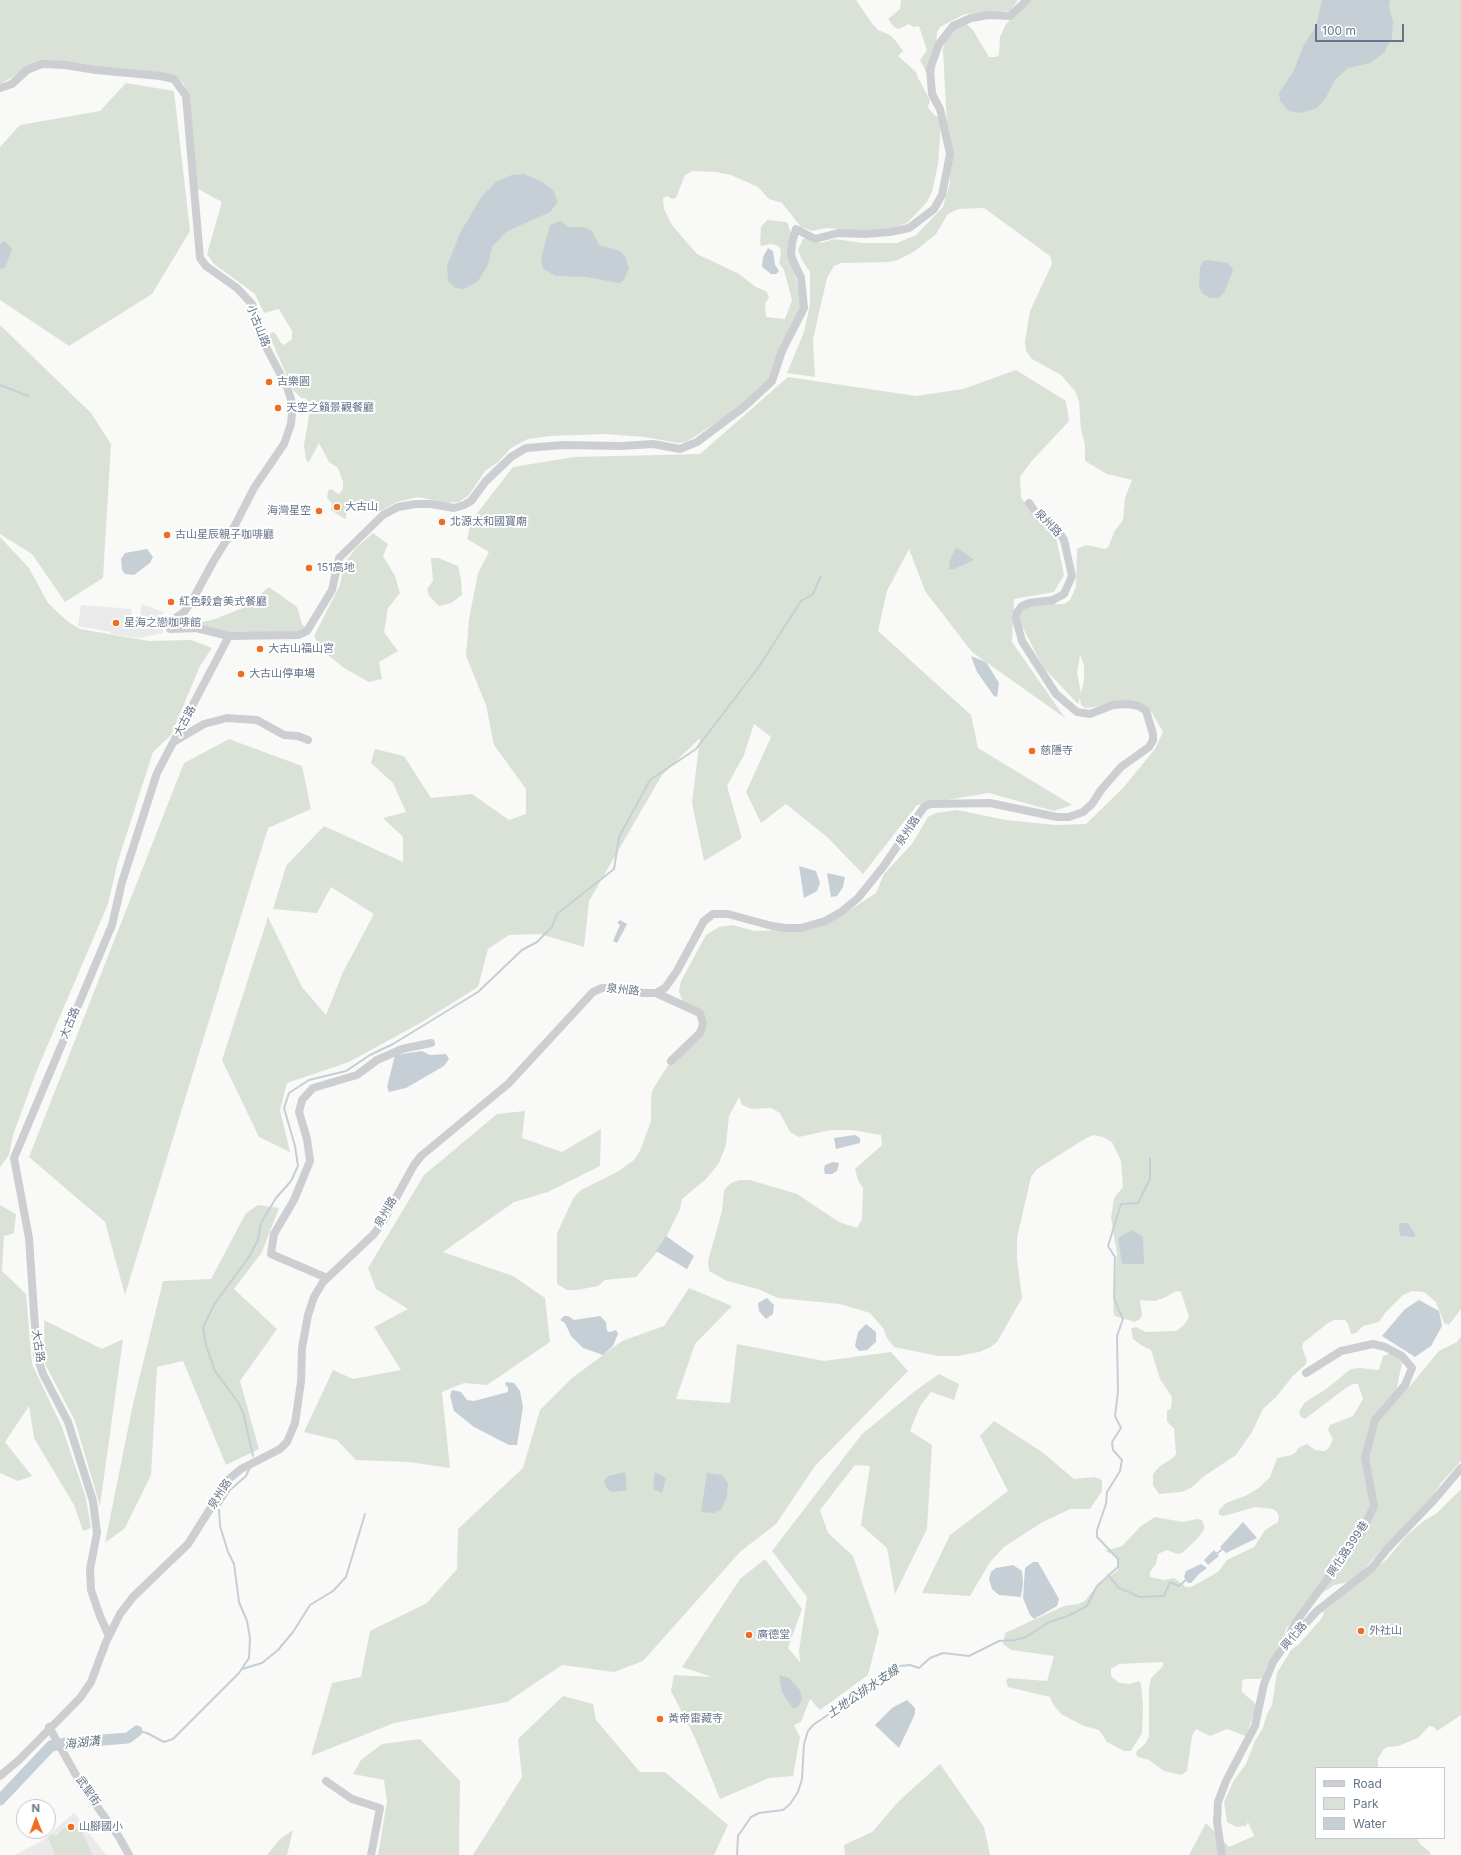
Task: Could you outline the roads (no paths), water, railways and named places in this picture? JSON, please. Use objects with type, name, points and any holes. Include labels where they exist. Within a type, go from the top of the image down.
[{"type":"street","points":[[229,636],[298,634],[307,631],[332,590],[339,558],[382,515],[398,507],[416,504],[431,504],[454,508],[464,505],[471,501],[486,481],[511,457],[526,448],[563,445],[614,446],[653,444],[680,448],[697,442],[744,407],[772,381],[781,353],[804,308],[801,278],[792,256],[792,243],[796,229],[815,239],[838,234],[890,232],[909,228],[934,209],[942,195],[950,154],[940,109],[932,94],[930,68],[939,44],[953,26],[971,18],[989,15],[1010,16],[1028,0]]},
{"type":"street","name":"小古山路","points":[[0,88],[12,84],[27,70],[42,64],[65,64],[96,70],[160,76],[174,80],[186,96],[200,258],[206,266],[237,288],[252,304],[264,341],[287,387],[291,399],[291,424],[284,444],[254,488],[232,533],[212,562],[192,601],[184,612],[168,623],[170,629],[196,628],[229,636]]},
{"type":"street","name":"泉州路","points":[[0,1776],[19,1760],[88,1688],[109,1636],[120,1614],[133,1597],[188,1544],[229,1479],[241,1469],[280,1448],[288,1442],[296,1417],[302,1348],[308,1315],[314,1297],[327,1278],[374,1234],[385,1218],[414,1165],[421,1156],[508,1084],[593,992],[602,988],[611,988],[643,993],[656,993],[670,983],[704,921],[713,914],[728,914],[772,926],[801,928],[826,921],[841,912],[858,898],[871,883],[924,807],[930,804],[990,803],[1050,816],[1069,817],[1083,812],[1092,804],[1116,772],[1149,747],[1153,740],[1153,734],[1146,711],[1139,706],[1128,704],[1113,706],[1090,714],[1077,712],[1056,694],[1022,641],[1016,619],[1017,612],[1022,606],[1029,603],[1052,600],[1064,594],[1072,576],[1064,540],[1057,529],[1036,513],[1029,503]]},
{"type":"street","name":"大古路","points":[[109,1636],[91,1590],[90,1569],[97,1533],[93,1502],[68,1422],[43,1374],[37,1356],[30,1238],[14,1158],[112,925],[122,882],[157,773],[175,742],[229,636]]},
{"type":"street","points":[[175,742],[204,724],[227,718],[257,720],[284,735],[298,736],[308,740]]},
{"type":"street","points":[[656,993],[700,1014],[703,1024],[700,1033],[671,1061]]},
{"type":"street","points":[[327,1278],[271,1254],[274,1234],[294,1200],[310,1161],[307,1139],[299,1112],[302,1100],[313,1088],[357,1075],[377,1060],[402,1049],[431,1043]]},
{"type":"street","name":"興化路399巷","points":[[1290,1640],[1291,1631],[1296,1622],[1361,1533],[1374,1506],[1365,1458],[1375,1420],[1406,1385],[1412,1368],[1402,1356],[1385,1347],[1373,1344],[1341,1351],[1306,1373]]},
{"type":"street","name":"興化路","points":[[1222,1855],[1217,1822],[1218,1802],[1226,1781],[1255,1726],[1264,1684],[1270,1669],[1290,1640],[1317,1611],[1372,1568],[1387,1549],[1434,1500],[1461,1468]]},
{"type":"street","name":"武聖街","points":[[49,1727],[81,1784],[120,1837],[129,1855]]},
{"type":"street","points":[[326,1781],[352,1798],[380,1808],[371,1855]]},
{"type":"water","points":[[1322,0],[1390,0],[1389,7],[1393,21],[1392,38],[1384,53],[1370,63],[1348,68],[1335,80],[1325,99],[1317,108],[1301,113],[1289,111],[1280,101],[1279,93],[1293,72],[1304,45],[1316,26]]},
{"type":"water","points":[[524,174],[542,182],[553,190],[558,202],[550,212],[506,232],[492,247],[488,265],[478,281],[464,289],[455,288],[448,281],[447,266],[460,233],[482,196],[497,181],[512,175]]},
{"type":"water","points":[[561,221],[568,227],[583,227],[592,231],[599,245],[620,251],[625,256],[629,268],[624,280],[619,283],[587,277],[556,276],[543,269],[541,259],[550,225]]},
{"type":"water","points":[[5,241],[12,249],[5,268],[0,269],[0,244]]},
{"type":"water","points":[[768,248],[773,251],[775,265],[779,271],[776,274],[771,274],[762,267],[763,257]]},
{"type":"water","points":[[1209,260],[1228,263],[1233,270],[1224,293],[1218,298],[1210,298],[1203,294],[1199,287],[1200,267],[1203,261]]},
{"type":"water","points":[[956,547],[974,560],[954,569],[949,569],[950,560]]},
{"type":"water","points":[[147,549],[153,557],[150,563],[134,575],[125,574],[122,570],[121,559],[125,553]]},
{"type":"water","points":[[971,656],[986,662],[999,683],[997,697],[994,696],[977,672]]},
{"type":"water","points":[[799,866],[816,871],[820,883],[817,891],[804,898]]},
{"type":"water","points":[[827,873],[845,877],[843,887],[837,896],[831,897]]},
{"type":"water","points":[[620,920],[627,924],[617,943],[613,941],[620,925],[617,923]]},
{"type":"water","points":[[422,1051],[430,1055],[446,1054],[449,1059],[444,1066],[406,1088],[389,1092],[387,1087],[395,1055]]},
{"type":"water","points":[[855,1135],[860,1138],[860,1143],[836,1149],[834,1138]]},
{"type":"water","points":[[833,1162],[839,1163],[837,1171],[832,1174],[825,1174],[825,1165]]},
{"type":"water","points":[[1399,1223],[1408,1223],[1415,1234],[1415,1237],[1400,1236]]},
{"type":"water","points":[[1132,1230],[1143,1237],[1144,1264],[1122,1264],[1118,1238]]},
{"type":"water","points":[[666,1236],[694,1256],[687,1269],[656,1251]]},
{"type":"water","points":[[767,1298],[774,1305],[773,1314],[766,1319],[759,1311],[758,1303]]},
{"type":"water","points":[[1419,1300],[1439,1311],[1442,1326],[1431,1346],[1415,1357],[1382,1336],[1405,1309]]},
{"type":"water","points":[[564,1316],[568,1316],[574,1320],[600,1316],[606,1322],[607,1331],[610,1332],[616,1330],[618,1334],[613,1346],[603,1355],[583,1348],[571,1336],[565,1323],[560,1320]]},
{"type":"water","points":[[866,1324],[876,1332],[876,1342],[867,1350],[859,1351],[855,1346],[858,1332]]},
{"type":"water","points":[[506,1382],[514,1383],[520,1391],[523,1407],[517,1445],[509,1445],[474,1427],[454,1411],[450,1395],[452,1390],[461,1392],[467,1400],[474,1401],[508,1392],[508,1388],[505,1384]]},
{"type":"water","points":[[625,1472],[627,1490],[613,1492],[608,1490],[604,1482],[608,1476]]},
{"type":"water","points":[[655,1472],[666,1478],[662,1493],[653,1489]]},
{"type":"water","points":[[707,1473],[722,1475],[728,1483],[727,1496],[721,1510],[714,1513],[701,1512]]},
{"type":"water","points":[[1243,1522],[1257,1538],[1226,1553],[1220,1547]]},
{"type":"water","points":[[1214,1550],[1219,1556],[1208,1565],[1204,1560]]},
{"type":"water","points":[[1033,1562],[1038,1562],[1059,1599],[1057,1606],[1034,1619],[1030,1615],[1023,1598],[1025,1568]]},
{"type":"water","points":[[1201,1564],[1207,1568],[1191,1583],[1188,1583],[1184,1577],[1186,1571]]},
{"type":"water","points":[[1013,1565],[1022,1571],[1023,1583],[1021,1597],[999,1595],[992,1589],[989,1579],[991,1572],[996,1568]]},
{"type":"water","points":[[779,1675],[789,1678],[800,1690],[802,1699],[799,1706],[793,1709],[782,1692]]},
{"type":"water","points":[[907,1700],[915,1708],[915,1714],[899,1748],[875,1725],[892,1708]]},
{"type":"waterway","points":[[0,385],[28,396]]},
{"type":"waterway","points":[[253,1456],[243,1412],[238,1402],[215,1371],[206,1346],[203,1327],[215,1303],[249,1257],[258,1240],[261,1223],[276,1198],[291,1181],[298,1166],[295,1146],[284,1108],[289,1093],[309,1080],[346,1071],[370,1055],[393,1044],[478,992],[522,950],[537,942],[552,927],[557,914],[614,869],[619,837],[650,780],[696,749],[758,668],[801,601],[813,594],[821,576]]},
{"type":"waterway","name":"土地公排水支線","points":[[737,1855],[738,1836],[751,1817],[759,1813],[783,1810],[790,1804],[798,1792],[802,1779],[804,1744],[808,1731],[813,1725],[900,1666],[910,1665],[919,1668],[930,1658],[943,1653],[969,1656],[999,1641],[1015,1640],[1026,1637],[1049,1622],[1068,1616],[1087,1606],[1097,1586],[1118,1567],[1118,1559],[1097,1537],[1097,1530],[1106,1504],[1107,1492],[1120,1471],[1122,1460],[1113,1450],[1112,1442],[1121,1428],[1115,1416],[1118,1392],[1117,1336],[1123,1319],[1114,1299],[1115,1257],[1108,1246],[1121,1204],[1138,1203],[1150,1179],[1150,1158]]},
{"type":"waterway","points":[[220,1505],[230,1490],[246,1476],[250,1467]]},
{"type":"waterway","points":[[137,1731],[147,1733],[164,1742],[173,1739],[239,1673],[249,1658],[250,1638],[247,1621],[239,1602],[234,1564],[228,1552],[220,1526],[219,1510]]},
{"type":"waterway","points":[[242,1669],[262,1663],[278,1650],[293,1632],[310,1605],[333,1591],[346,1577],[365,1514]]},
{"type":"waterway","points":[[1215,1555],[1224,1548]]},
{"type":"waterway","points":[[1108,1575],[1119,1588],[1140,1597],[1164,1596],[1170,1582],[1179,1586],[1187,1579]]},
{"type":"waterway","name":"海湖溝","points":[[0,1800],[51,1746],[67,1743],[128,1738],[137,1731]]},
{"type":"place","name":"古樂園","points":[[269,382]]},
{"type":"place","name":"天空之籟景觀餐廳","points":[[278,408]]},
{"type":"place","name":"大古山","points":[[337,507]]},
{"type":"place","name":"海灣星空","points":[[319,511]]},
{"type":"place","name":"北源太和國寶廟","points":[[442,522]]},
{"type":"place","name":"古山星辰親子咖啡廳","points":[[167,535]]},
{"type":"place","name":"151高地","points":[[309,568]]},
{"type":"place","name":"紅色榖倉美式餐廳","points":[[171,602]]},
{"type":"place","name":"星海之戀咖啡館","points":[[116,623]]},
{"type":"place","name":"大古山福山宮","points":[[260,649]]},
{"type":"place","name":"大古山停車場","points":[[241,674]]},
{"type":"place","name":"慈隱寺","points":[[1032,751]]},
{"type":"place","name":"外社山","points":[[1361,1631]]},
{"type":"place","name":"廣德堂","points":[[749,1635]]},
{"type":"place","name":"黃帝雷藏寺","points":[[660,1719]]},
{"type":"place","name":"山腳國小","points":[[71,1827]]}]
